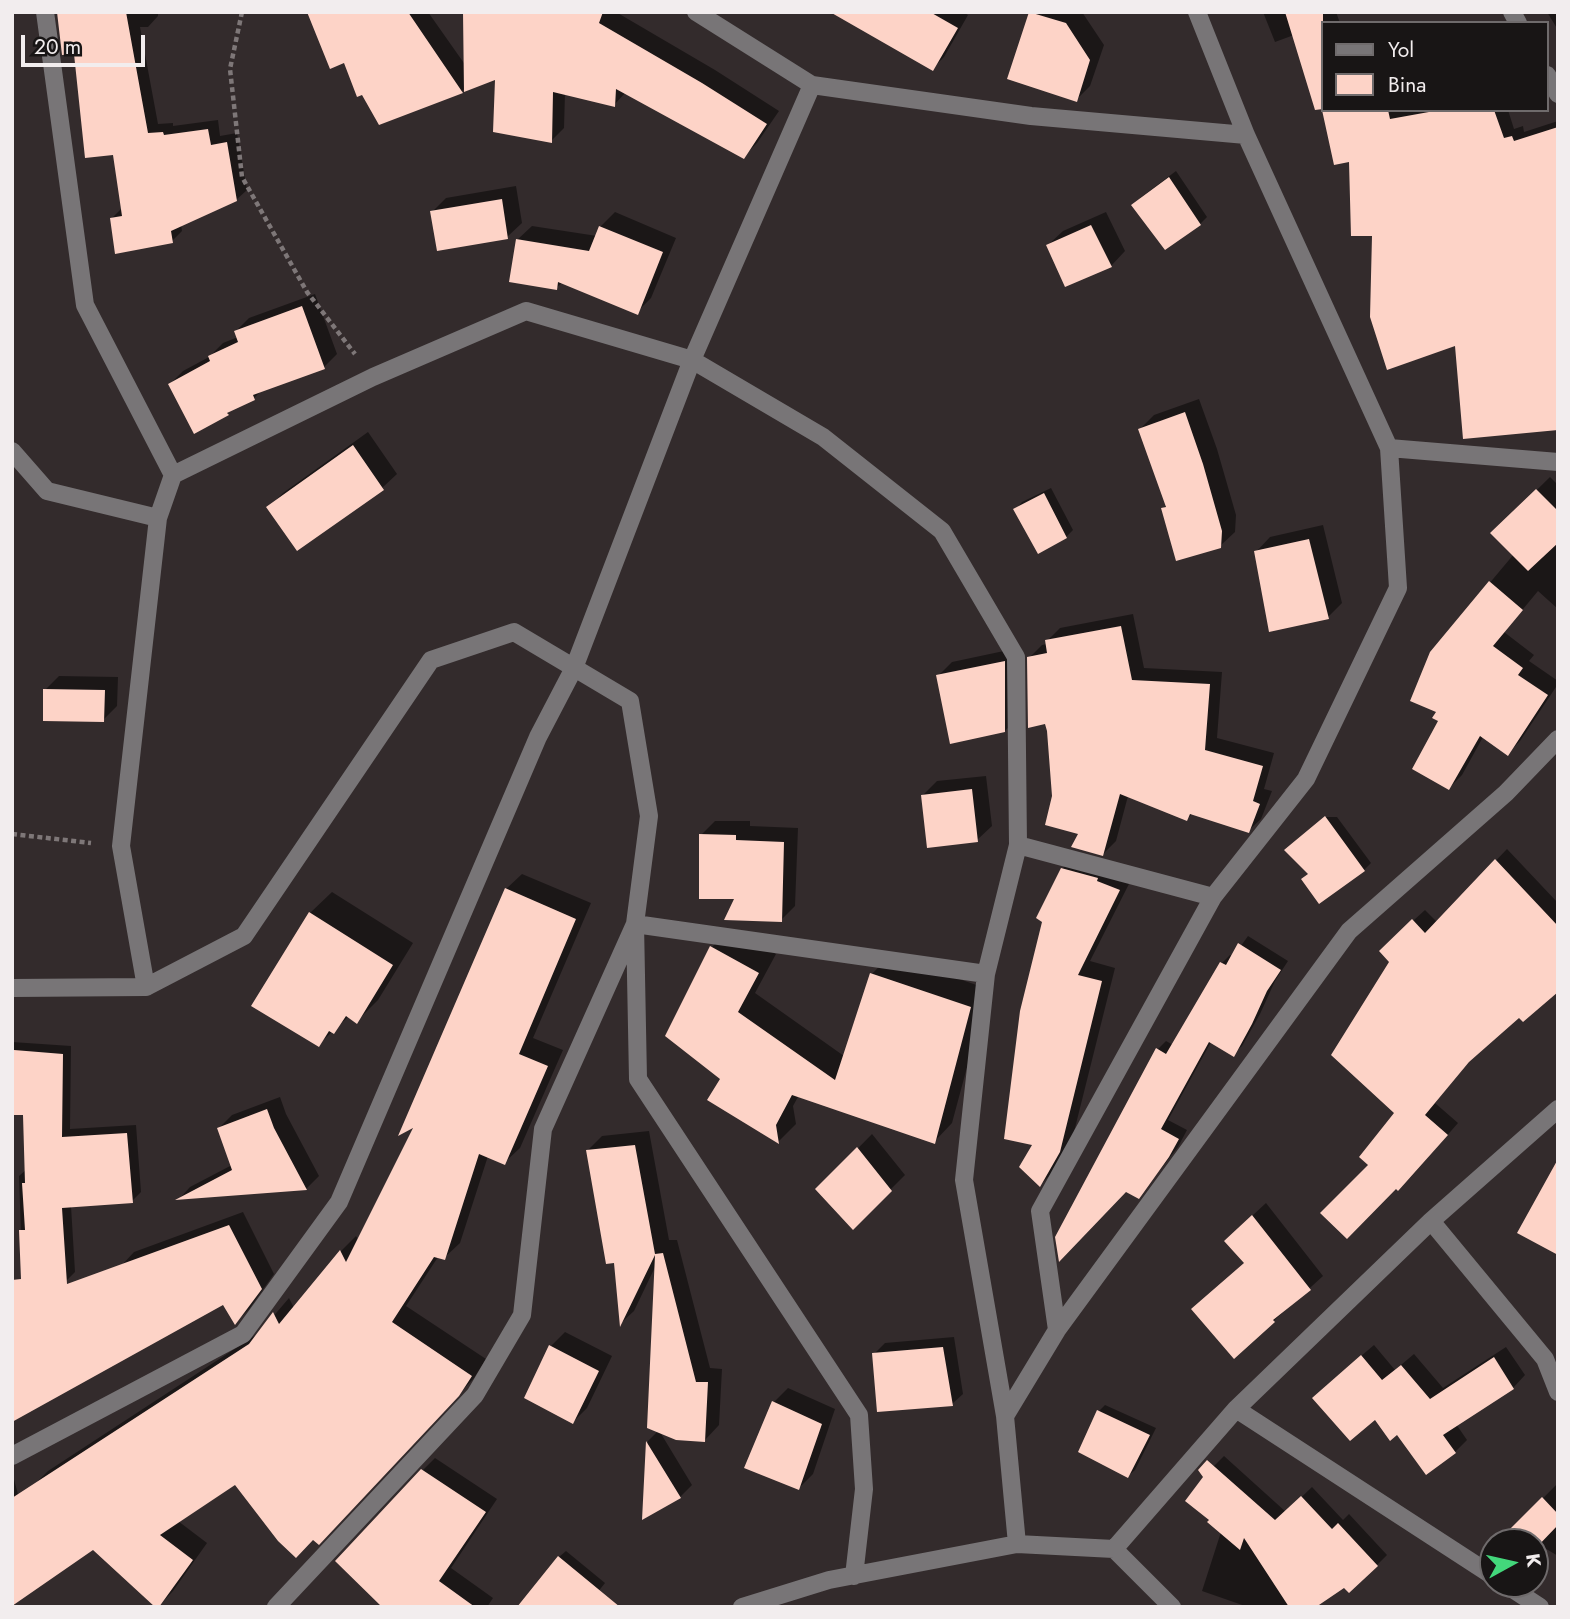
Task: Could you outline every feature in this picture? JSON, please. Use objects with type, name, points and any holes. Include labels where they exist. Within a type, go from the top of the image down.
[{"type":"street","points":[[45,12],[85,305],[173,474]]},
{"type":"street","points":[[696,12],[812,85],[1031,116],[1247,135]]},
{"type":"street","points":[[1057,1330],[1040,1211],[1213,897],[1306,779],[1398,588],[1389,448],[1247,135],[1197,12]]},
{"type":"street","points":[[1549,78],[1558,94]]},
{"type":"street","points":[[12,1456],[243,1334],[339,1202],[538,737],[574,667],[692,360],[812,85]]},
{"type":"street","points":[[146,987],[121,846],[158,518],[173,474],[373,377],[526,311],[692,360],[823,437],[942,531],[1016,656],[1018,845],[986,974],[964,1180],[1005,1416],[1017,1544]]},
{"type":"street","points":[[1389,448],[1558,462]]},
{"type":"street","points":[[12,451],[47,491],[158,518]]},
{"type":"street","points":[[12,988],[146,987],[244,936],[431,660],[514,632],[630,701],[649,816],[635,924],[638,1079],[859,1415],[864,1489],[854,1576]]},
{"type":"street","points":[[1005,1416],[1057,1330],[1349,931],[1506,793],[1558,738]]},
{"type":"street","points":[[1018,845],[1213,897]]},
{"type":"street","points":[[635,924],[986,974]]},
{"type":"street","points":[[276,1607],[475,1395],[522,1315],[542,1129],[635,924]]},
{"type":"street","points":[[1114,1549],[1236,1409],[1431,1221],[1558,1109]]},
{"type":"street","points":[[1431,1221],[1545,1359],[1558,1392]]},
{"type":"street","points":[[1236,1409],[1479,1567]]},
{"type":"street","points":[[742,1607],[829,1580],[1017,1544],[1114,1549],[1172,1607]]},
{"type":"path","points":[[242,12],[230,69],[242,177],[307,292],[373,377]]},
{"type":"path","points":[[12,834],[121,846]]},
{"type":"building","points":[[57,12],[126,12],[148,133],[163,132],[164,135],[208,129],[211,145],[227,142],[237,201],[171,231],[173,243],[115,254],[110,218],[122,216],[113,155],[85,158],[74,54],[62,55]]},
{"type":"building","points":[[307,12],[408,12],[463,93],[379,125],[362,95],[357,97],[344,63],[330,69]]},
{"type":"building","points":[[463,12],[603,12],[599,23],[767,124],[744,159],[616,89],[615,107],[553,92],[552,143],[493,132],[495,80],[464,92]]},
{"type":"building","points":[[830,12],[930,12],[958,28],[933,71]]},
{"type":"building","points":[[1029,12],[1066,23],[1090,60],[1077,102],[1007,79]]},
{"type":"building","points":[[1285,12],[1323,12],[1322,109],[1315,110]]},
{"type":"building","points":[[1322,112],[1388,112],[1390,119],[1429,112],[1495,112],[1504,138],[1512,136],[1514,141],[1558,127],[1558,430],[1463,439],[1455,346],[1387,370],[1370,317],[1372,236],[1351,236],[1349,162],[1334,165]]},
{"type":"building","points":[[1169,177],[1201,225],[1165,250],[1131,205]]},
{"type":"building","points":[[502,199],[508,239],[437,251],[430,211]]},
{"type":"building","points":[[1091,225],[1112,267],[1065,287],[1046,245]]},
{"type":"building","points":[[599,226],[663,252],[638,315],[558,282],[557,290],[509,282],[516,239],[589,251]]},
{"type":"building","points":[[302,306],[325,369],[253,395],[255,400],[227,413],[229,415],[194,434],[168,384],[210,361],[208,356],[238,342],[234,331]]},
{"type":"building","points":[[1185,412],[1222,531],[1221,548],[1176,561],[1161,508],[1166,507],[1138,429]]},
{"type":"building","points":[[353,445],[384,490],[297,551],[266,507]]},
{"type":"building","points":[[1536,489],[1558,511],[1558,543],[1528,571],[1490,533]]},
{"type":"building","points":[[1044,493],[1067,538],[1038,554],[1013,509]]},
{"type":"building","points":[[1309,539],[1329,619],[1269,632],[1254,551]]},
{"type":"building","points":[[1489,581],[1523,610],[1493,646],[1523,668],[1518,675],[1548,695],[1508,756],[1480,736],[1449,790],[1412,769],[1438,721],[1432,718],[1436,712],[1410,701],[1430,652]]},
{"type":"building","points":[[1121,626],[1132,680],[1210,684],[1205,750],[1263,766],[1253,801],[1260,804],[1249,833],[1190,814],[1187,821],[1120,794],[1103,856],[1071,847],[1078,834],[1045,825],[1052,796],[1047,731],[1045,724],[1028,728],[1027,657],[1047,653],[1045,640]]},
{"type":"building","points":[[1005,661],[1005,732],[950,744],[936,675]]},
{"type":"building","points":[[43,689],[105,690],[104,722],[43,721]]},
{"type":"building","points":[[972,789],[978,842],[927,848],[921,795]]},
{"type":"building","points":[[1325,816],[1365,871],[1319,904],[1301,879],[1308,874],[1284,850]]},
{"type":"building","points":[[699,834],[736,835],[736,840],[784,842],[782,922],[724,920],[734,899],[699,899]]},
{"type":"building","points":[[1495,859],[1558,926],[1558,992],[1523,1022],[1519,1018],[1469,1062],[1425,1115],[1448,1135],[1398,1191],[1396,1189],[1347,1239],[1320,1213],[1368,1165],[1359,1157],[1394,1113],[1331,1055],[1389,962],[1379,951],[1412,919],[1425,933]]},
{"type":"building","points":[[1061,868],[1098,878],[1097,881],[1120,890],[1078,975],[1102,981],[1060,1152],[1040,1187],[1019,1167],[1032,1145],[1004,1139],[1020,1011],[1042,922],[1036,918]]},
{"type":"building","points":[[505,888],[576,919],[519,1054],[548,1066],[505,1165],[479,1154],[445,1260],[434,1257],[392,1322],[472,1376],[459,1396],[319,1545],[313,1540],[296,1558],[278,1541],[235,1485],[160,1535],[193,1560],[159,1607],[155,1607],[93,1550],[12,1606],[12,1498],[249,1344],[273,1312],[279,1324],[340,1250],[346,1262],[413,1128],[398,1136]]},
{"type":"building","points":[[309,912],[393,965],[357,1024],[346,1016],[334,1034],[329,1031],[319,1047],[251,1006]]},
{"type":"building","points":[[1238,943],[1281,970],[1267,991],[1234,1057],[1209,1042],[1161,1129],[1179,1139],[1169,1157],[1139,1199],[1126,1192],[1059,1262],[1055,1237],[1156,1048],[1166,1054],[1220,962],[1226,965]]},
{"type":"building","points":[[710,946],[759,973],[738,1012],[835,1080],[870,973],[971,1007],[935,1144],[792,1095],[776,1125],[779,1144],[707,1100],[720,1079],[665,1036]]},
{"type":"building","points":[[14,1050],[63,1054],[62,1137],[127,1133],[133,1203],[62,1208],[67,1284],[229,1225],[262,1289],[235,1325],[223,1305],[12,1422],[12,1280],[21,1279],[19,1230],[25,1230],[22,1183],[25,1183],[23,1115],[12,1115]]},
{"type":"building","points":[[267,1109],[274,1128],[307,1190],[175,1200],[232,1170],[217,1128]]},
{"type":"building","points":[[635,1145],[655,1254],[663,1253],[696,1382],[708,1382],[705,1442],[676,1440],[647,1428],[655,1255],[620,1327],[614,1263],[606,1264],[586,1150]]},
{"type":"building","points":[[857,1147],[892,1191],[853,1230],[815,1189]]},
{"type":"building","points":[[1558,1159],[1558,1255],[1517,1233]]},
{"type":"building","points":[[1252,1215],[1311,1290],[1273,1320],[1275,1322],[1234,1359],[1191,1309],[1244,1263],[1224,1241]]},
{"type":"building","points":[[549,1345],[599,1371],[573,1424],[524,1398]]},
{"type":"building","points":[[943,1347],[953,1406],[877,1412],[872,1353]]},
{"type":"building","points":[[1361,1355],[1382,1380],[1401,1365],[1430,1399],[1494,1357],[1514,1389],[1443,1435],[1456,1453],[1426,1475],[1397,1435],[1390,1441],[1375,1420],[1350,1441],[1312,1398]]},
{"type":"building","points":[[772,1401],[822,1424],[799,1490],[744,1468]]},
{"type":"building","points":[[1097,1410],[1150,1435],[1128,1478],[1078,1452]]},
{"type":"building","points":[[646,1441],[681,1498],[642,1520]]},
{"type":"building","points":[[1207,1460],[1275,1520],[1301,1496],[1332,1529],[1338,1523],[1378,1566],[1349,1593],[1344,1588],[1316,1607],[1289,1607],[1244,1538],[1240,1550],[1185,1501],[1203,1477],[1198,1470]]},
{"type":"building","points":[[421,1469],[486,1512],[439,1581],[475,1607],[382,1607],[335,1561]]},
{"type":"building","points":[[1542,1497],[1558,1514],[1558,1525],[1549,1534],[1549,1528],[1511,1528]]},
{"type":"building","points":[[558,1556],[620,1607],[517,1607]]}]
